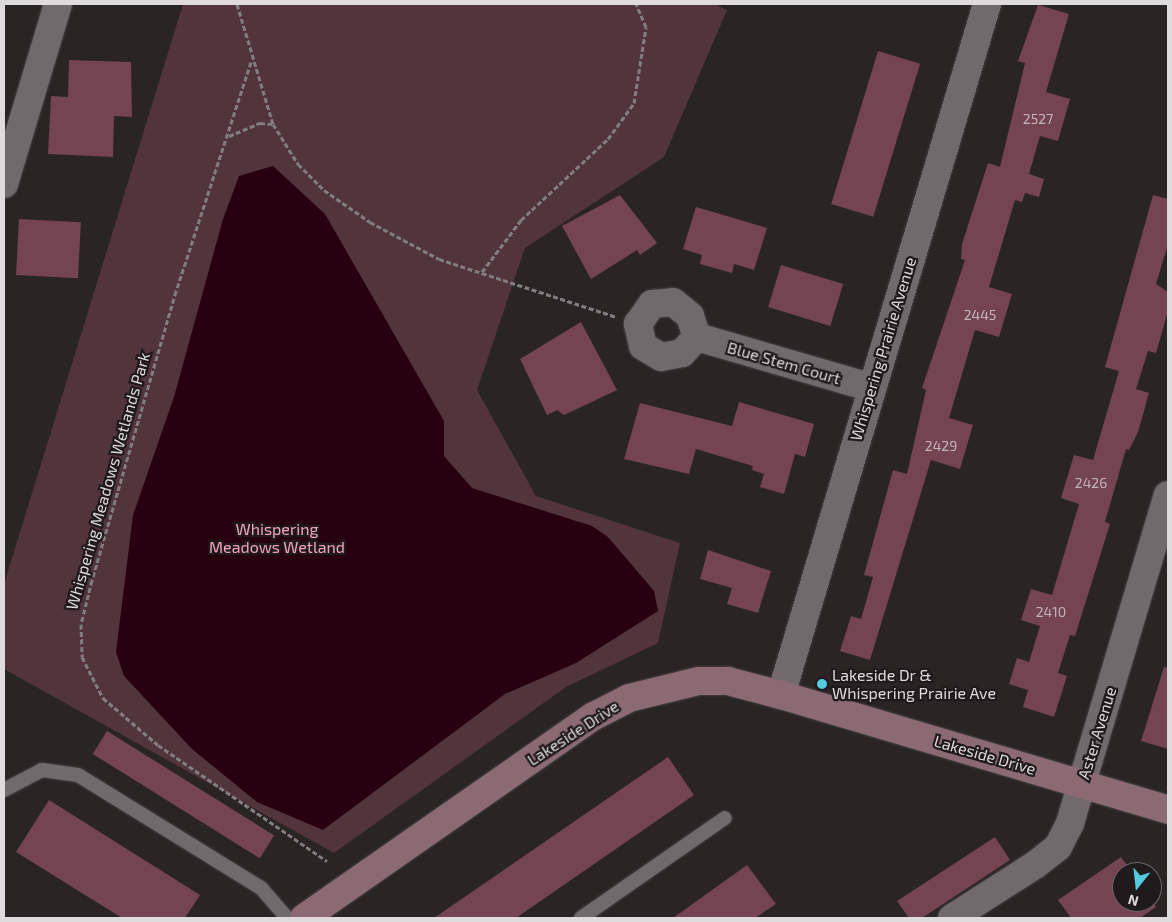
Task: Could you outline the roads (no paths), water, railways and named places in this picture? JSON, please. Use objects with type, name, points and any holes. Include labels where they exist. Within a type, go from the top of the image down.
[{"type":"street","points":[[4,184],[58,4]]},
{"type":"street","name":"Whispering Prairie Avenue","points":[[781,695],[987,4]]},
{"type":"street","name":"Blue Stem Court","points":[[696,337],[872,388]]},
{"type":"street","name":"Aster Avenue","points":[[952,918],[1058,847],[1082,783],[1168,495]]},
{"type":"street","name":"Lakeside Drive","points":[[304,918],[594,716],[629,698],[699,681],[728,682],[781,695],[1168,810]]},
{"type":"lane","points":[[4,790],[42,770],[78,775],[260,888],[287,918]]},
{"type":"lane","points":[[581,918],[725,818]]},
{"type":"place","name":"Lakeside Dr & Whispering Prairie Ave","points":[[822,684]]},
{"type":"park label","name":"Whispering Meadows Wetland","points":[[277,538]]}]
